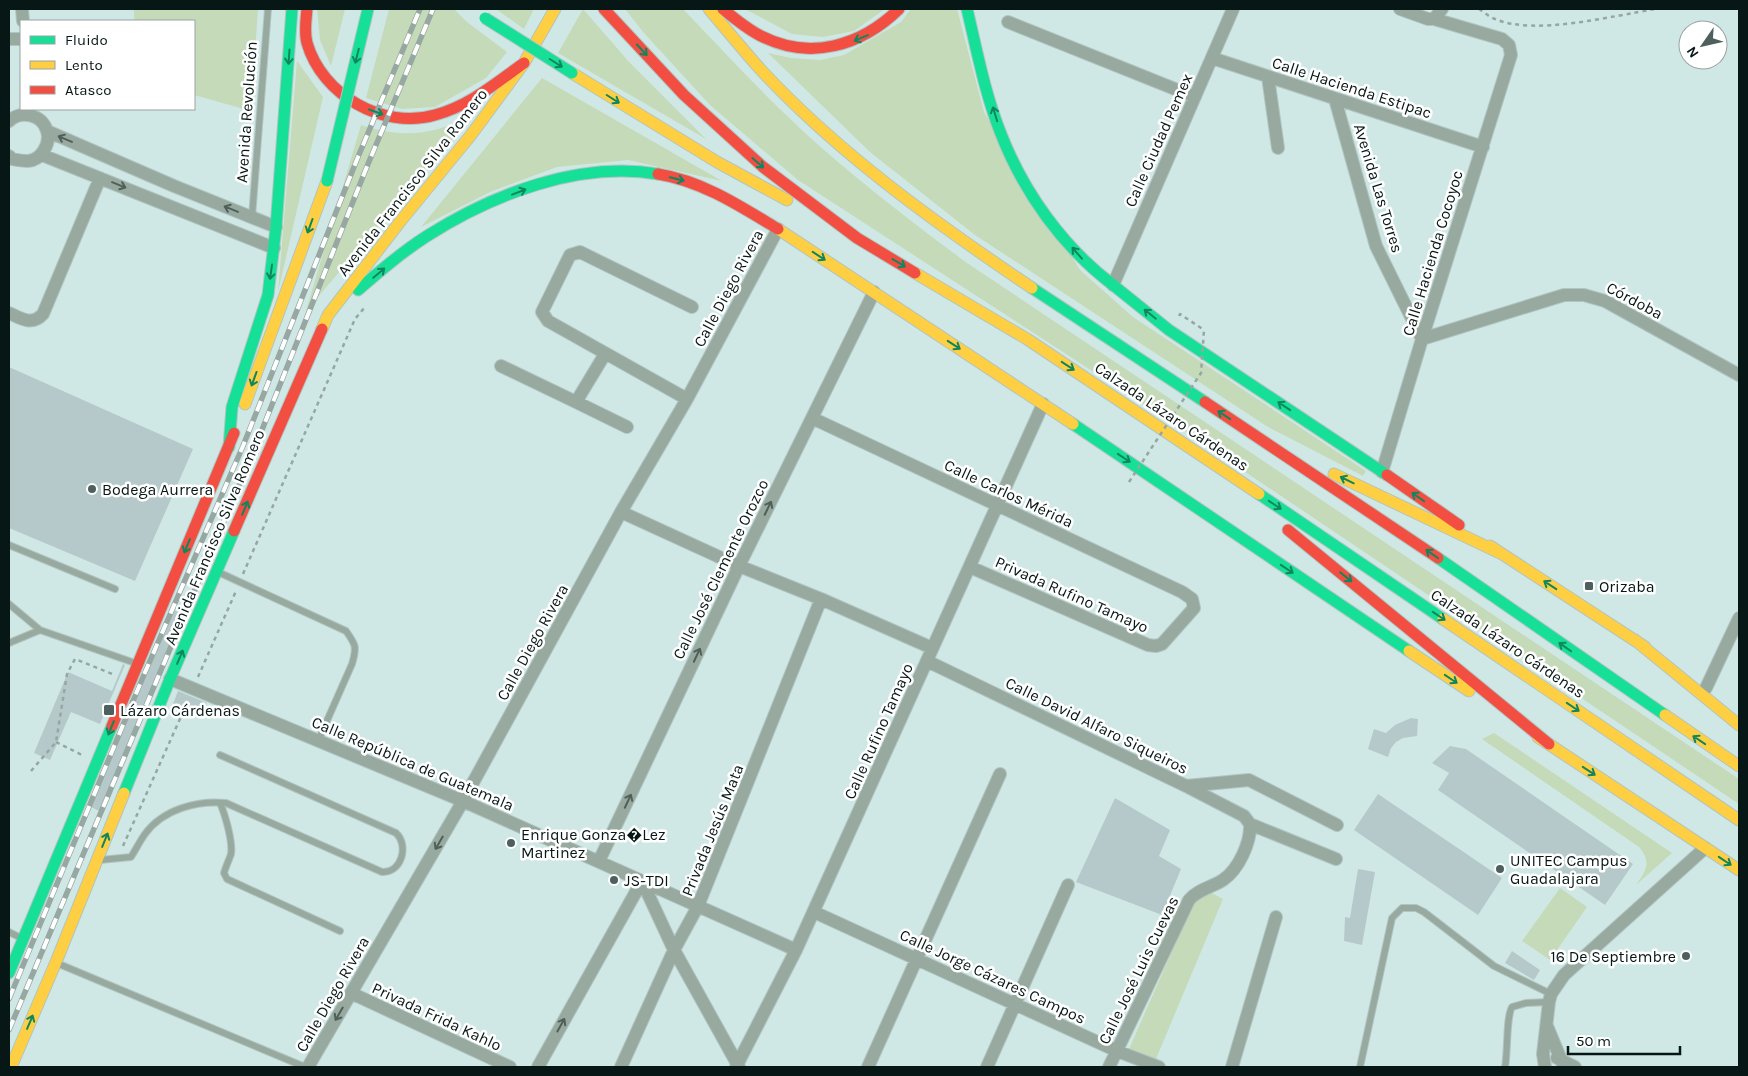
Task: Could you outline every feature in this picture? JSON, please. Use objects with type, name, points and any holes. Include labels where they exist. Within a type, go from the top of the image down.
[{"type":"main road","points":[[229,447],[232,407],[268,295],[276,227],[292,9]]},
{"type":"main road","points":[[307,9],[305,30],[307,44],[325,79],[343,96],[355,104],[383,115],[419,119],[443,114],[476,97],[524,63]]},
{"type":"main road","name":"Avenida Francisco Silva Romero","points":[[9,973],[229,447],[327,181],[368,9]]},
{"type":"main road","points":[[474,9],[485,18],[572,73],[717,162],[857,238]]},
{"type":"main road","name":"Avenida Francisco Silva Romero","points":[[11,1067],[56,962],[170,679],[328,316],[399,223],[471,135],[524,63],[555,9]]},
{"type":"main road","name":"Calzada Lázaro Cárdenas","points":[[709,9],[760,70],[821,128],[896,191],[980,253],[1418,544],[1739,766]]},
{"type":"main road","points":[[722,9],[750,30],[765,38],[782,44],[815,48],[845,44],[870,34],[899,9]]},
{"type":"main road","points":[[967,9],[985,82],[1002,134],[1025,185],[1054,226],[1086,264],[1169,330],[1739,711]]},
{"type":"main road","name":"Calzada Lázaro Cárdenas","points":[[606,11],[684,96],[763,167],[857,238],[1027,339],[1173,435],[1739,820]]},
{"type":"main road","points":[[328,316],[426,236],[458,218],[545,182],[597,171],[632,170],[680,178],[716,192],[778,229],[1043,404],[1739,870]]},
{"type":"main road","points":[[1173,435],[1549,744]]},
{"type":"main road","points":[[1253,435],[1502,554]]},
{"type":"main road","points":[[1635,640],[1739,725]]},
{"type":"street","name":"Calle Ciudad Pemex","points":[[1113,285],[1233,9]]},
{"type":"street","points":[[1400,9],[1428,19],[1438,14]]},
{"type":"street","name":"Calle Hacienda Cocoyoc","points":[[1382,472],[1511,55],[1509,45],[1502,40],[1438,14]]},
{"type":"street","points":[[1008,22],[1195,97]]},
{"type":"street","name":"Calle Hacienda Estipac","points":[[1212,58],[1483,147]]},
{"type":"street","points":[[1268,77],[1278,148]]},
{"type":"street","name":"Avenida Las Torres","points":[[1335,99],[1376,246],[1422,339]]},
{"type":"street","points":[[9,121],[14,116],[27,112],[40,120],[47,131],[48,144],[42,155],[30,161],[10,161]]},
{"type":"street","points":[[47,131],[174,186],[276,227]]},
{"type":"street","points":[[42,155],[274,248]]},
{"type":"street","points":[[9,313],[29,321],[33,321],[43,314],[100,178]]},
{"type":"street","points":[[166,204],[174,186]]},
{"type":"street","name":"Calle Diego Rivera","points":[[307,1067],[463,801],[778,229]]},
{"type":"street","points":[[686,399],[548,322],[543,316],[542,309],[572,254],[580,252],[692,308]]},
{"type":"street","name":"Calle José Clemente Orozco","points":[[599,861],[739,566],[874,292]]},
{"type":"street","name":"Córdoba","points":[[1422,339],[1564,294],[1574,294],[1595,297],[1605,301],[1739,375]]},
{"type":"street","points":[[576,402],[605,354]]},
{"type":"street","points":[[501,366],[627,427]]},
{"type":"street","name":"Calle Rufino Tamayo","points":[[738,1066],[814,912],[1043,404]]},
{"type":"street","name":"Calle Carlos Mérida","points":[[812,418],[1182,592],[1192,599],[1194,610],[1162,644]]},
{"type":"street","points":[[621,512],[739,566],[821,599],[932,648]]},
{"type":"street","name":"Privada Rufino Tamayo","points":[[970,567],[1148,645],[1156,646],[1162,644]]},
{"type":"street","name":"Privada Jesús Mata","points":[[621,1067],[674,950],[698,906],[821,599]]},
{"type":"street","points":[[1706,688],[1739,618]]},
{"type":"street","name":"Calle David Alfaro Siqueiros","points":[[927,661],[1186,786],[1244,816],[1250,824],[1336,860]]},
{"type":"street","name":"Calle República de Guatemala","points":[[170,679],[463,801],[796,950]]},
{"type":"street","points":[[868,1067],[1000,774]]},
{"type":"street","points":[[1186,786],[1249,780],[1337,825]]},
{"type":"street","name":"Calle José Luis Cuevas","points":[[1109,1067],[1189,900],[1194,894],[1222,880],[1234,870],[1249,836],[1250,824]]},
{"type":"street","points":[[1546,1067],[1543,1054],[1550,998],[1564,975],[1705,848]]},
{"type":"street","points":[[642,880],[674,950],[738,1066]]},
{"type":"street","points":[[538,1067],[642,880]]},
{"type":"street","points":[[988,1067],[1068,885]]},
{"type":"street","name":"Calle Jorge Cázares Campos","points":[[814,912],[1117,1051],[1159,1067]]},
{"type":"street","points":[[1232,1067],[1276,917]]},
{"type":"street","name":"Privada Frida Kahlo","points":[[351,994],[510,1067]]},
{"type":"street","points":[[1546,1024],[1563,1063]]},
{"type":"street","points":[[1543,1054],[1575,1067]]},
{"type":"lane","name":"Avenida Revolución","points":[[252,217],[268,9]]},
{"type":"lane","points":[[9,545],[115,589]]},
{"type":"lane","points":[[217,572],[346,631],[355,643],[356,651],[352,664],[318,741]]},
{"type":"lane","points":[[9,604],[40,630],[137,664]]},
{"type":"lane","points":[[9,643],[40,630]]},
{"type":"lane","points":[[96,860],[131,857],[146,832],[163,817],[192,805],[207,802],[226,802],[382,872],[390,871],[398,865],[402,857],[403,842],[396,833],[220,755]]},
{"type":"lane","points":[[220,802],[231,847],[231,854],[224,875],[227,879],[340,931]]},
{"type":"lane","points":[[1360,1067],[1392,918],[1402,908],[1416,908],[1424,912],[1494,966],[1550,998]]},
{"type":"lane","points":[[9,932],[24,940]]},
{"type":"lane","points":[[56,962],[307,1067]]},
{"type":"lane","points":[[1505,1067],[1508,1054],[1508,1020],[1512,1007],[1550,998]]},
{"type":"path","points":[[1479,9],[1495,19],[1526,26],[1557,25],[1655,9]]},
{"type":"path","points":[[118,859],[355,318],[367,304]]},
{"type":"path","points":[[1129,482],[1201,373],[1204,330],[1180,314]]},
{"type":"path","points":[[31,770],[56,742],[67,674],[75,659],[120,678]]},
{"type":"path","points":[[56,742],[88,758]]},
{"type":"green space","points":[[134,9],[258,9],[251,111],[195,95],[195,20],[134,20]]},
{"type":"green space","points":[[317,9],[345,9],[331,66],[320,40]]},
{"type":"green space","points":[[389,9],[454,9],[467,22],[507,52],[486,78],[435,107],[402,109],[366,98]]},
{"type":"green space","points":[[496,9],[534,9],[524,29]]},
{"type":"green space","points":[[583,9],[630,63],[706,139],[558,53]]},
{"type":"green space","points":[[625,9],[683,9],[805,133],[840,164],[948,249],[1739,779],[1739,804],[1177,426],[798,180],[710,105],[644,33]]},
{"type":"green space","points":[[745,9],[885,9],[854,31],[823,37],[792,34]]},
{"type":"green space","points":[[911,9],[957,9],[984,112],[1080,270],[1133,317],[1366,471],[1363,476],[1268,427],[975,235],[870,152],[768,53],[791,58],[820,60],[844,55],[901,22]]},
{"type":"green space","points":[[297,61],[323,97],[278,292]]},
{"type":"green space","points":[[542,78],[722,181],[628,160],[557,167],[490,192],[421,227]]},
{"type":"green space","points":[[472,116],[306,311],[361,125],[391,132],[418,133],[443,127]]},
{"type":"green space","points":[[1494,733],[1672,853],[1636,885],[1643,875],[1646,866],[1645,857],[1639,847],[1482,739]]},
{"type":"green space","points":[[1560,888],[1587,907],[1550,960],[1522,941]]},
{"type":"green space","points":[[1210,892],[1223,899],[1156,1059],[1129,1049],[1193,904]]},
{"type":"building","name":"Bodega Aurrera","points":[[9,367],[193,449],[135,581],[9,528]]},
{"type":"building","points":[[173,610],[185,615],[103,813],[91,807]]},
{"type":"building","points":[[123,664],[125,665],[100,724],[71,712],[50,760],[34,753],[68,672],[112,691]]},
{"type":"building","points":[[178,691],[207,703],[201,716],[173,704]]},
{"type":"building","points":[[1411,718],[1418,719],[1417,736],[1403,738],[1396,742],[1391,748],[1388,757],[1368,749],[1374,729],[1386,733],[1395,725]]},
{"type":"building","points":[[1450,746],[1466,749],[1633,864],[1605,905],[1438,790],[1449,773],[1432,763]]},
{"type":"building","points":[[1378,794],[1502,878],[1478,915],[1354,830]]},
{"type":"building","points":[[1115,798],[1170,830],[1159,856],[1181,869],[1162,915],[1076,882]]},
{"type":"building","points":[[1358,869],[1375,872],[1362,945],[1344,941],[1345,917],[1350,918]]},
{"type":"building","points":[[1512,951],[1540,970],[1534,980],[1505,963]]},
{"type":"railway","points":[[9,999],[143,677],[243,446],[358,157],[420,9]]},
{"type":"railway","points":[[9,1030],[254,450],[368,164],[433,9]]},
{"type":"traffic: fast","points":[[229,447],[232,407],[268,295],[276,227],[292,9]]},
{"type":"traffic: fast","points":[[327,181],[368,9]]},
{"type":"traffic: fast","points":[[967,9],[990,104],[1010,156],[1021,177],[1033,198],[1062,236],[1078,254],[1113,285]]},
{"type":"traffic: fast","points":[[485,18],[572,73]]},
{"type":"traffic: fast","points":[[358,290],[400,255],[427,236],[508,194],[538,184],[598,172],[628,171],[658,174]]},
{"type":"traffic: fast","points":[[1113,285],[1169,330],[1387,475]]},
{"type":"traffic: fast","points":[[1032,288],[1205,402]]},
{"type":"traffic: fast","points":[[1073,424],[1409,651]]},
{"type":"traffic: fast","points":[[1259,494],[1443,619]]},
{"type":"traffic: fast","points":[[124,793],[170,679],[234,531]]},
{"type":"traffic: fast","points":[[1438,558],[1665,715]]},
{"type":"traffic: fast","points":[[9,973],[112,726]]},
{"type":"traffic: slow","points":[[322,329],[328,315],[399,223],[471,135],[524,63],[555,9]]},
{"type":"traffic: slow","points":[[709,9],[761,70],[791,101],[856,159],[925,213],[1032,288]]},
{"type":"traffic: slow","points":[[572,73],[717,162],[787,200]]},
{"type":"traffic: slow","points":[[245,404],[327,181]]},
{"type":"traffic: slow","points":[[778,229],[1073,424]]},
{"type":"traffic: slow","points":[[915,273],[1027,339],[1259,494]]},
{"type":"traffic: slow","points":[[1334,474],[1502,554]]},
{"type":"traffic: slow","points":[[1490,546],[1645,647]]},
{"type":"traffic: slow","points":[[1443,619],[1739,820]]},
{"type":"traffic: slow","points":[[1635,640],[1739,725]]},
{"type":"traffic: slow","points":[[1409,651],[1469,691]]},
{"type":"traffic: slow","points":[[1665,715],[1739,766]]},
{"type":"traffic: slow","points":[[1538,737],[1739,870]]},
{"type":"traffic: slow","points":[[11,1067],[56,962],[124,793]]},
{"type":"traffic: jam","points":[[307,9],[306,39],[315,62],[340,93],[376,113],[395,117],[415,118],[447,111],[471,100],[524,63]]},
{"type":"traffic: jam","points":[[604,9],[684,95],[763,167],[857,238],[915,273]]},
{"type":"traffic: jam","points":[[723,9],[761,36],[779,44],[798,48],[834,46],[852,40],[884,22],[899,9]]},
{"type":"traffic: jam","points":[[658,174],[674,177],[705,188],[735,203],[778,229]]},
{"type":"traffic: jam","points":[[234,531],[322,329]]},
{"type":"traffic: jam","points":[[1205,402],[1438,558]]},
{"type":"traffic: jam","points":[[112,726],[234,433]]},
{"type":"traffic: jam","points":[[1387,475],[1459,525]]},
{"type":"traffic: jam","points":[[1288,530],[1549,744]]},
{"type":"place","name":"Bodega Aurrera","points":[[92,489]]},
{"type":"place","name":"Orizaba","points":[[1589,586]]},
{"type":"place","name":"Lázaro Cárdenas","points":[[109,710]]},
{"type":"place","name":"Enrique Gonza�Lez Martinez","points":[[511,843]]},
{"type":"place","name":"UNITEC Campus Guadalajara","points":[[1500,869]]},
{"type":"place","name":"JS-TDI","points":[[614,880]]},
{"type":"place","name":"16 De Septiembre","points":[[1686,956]]}]
